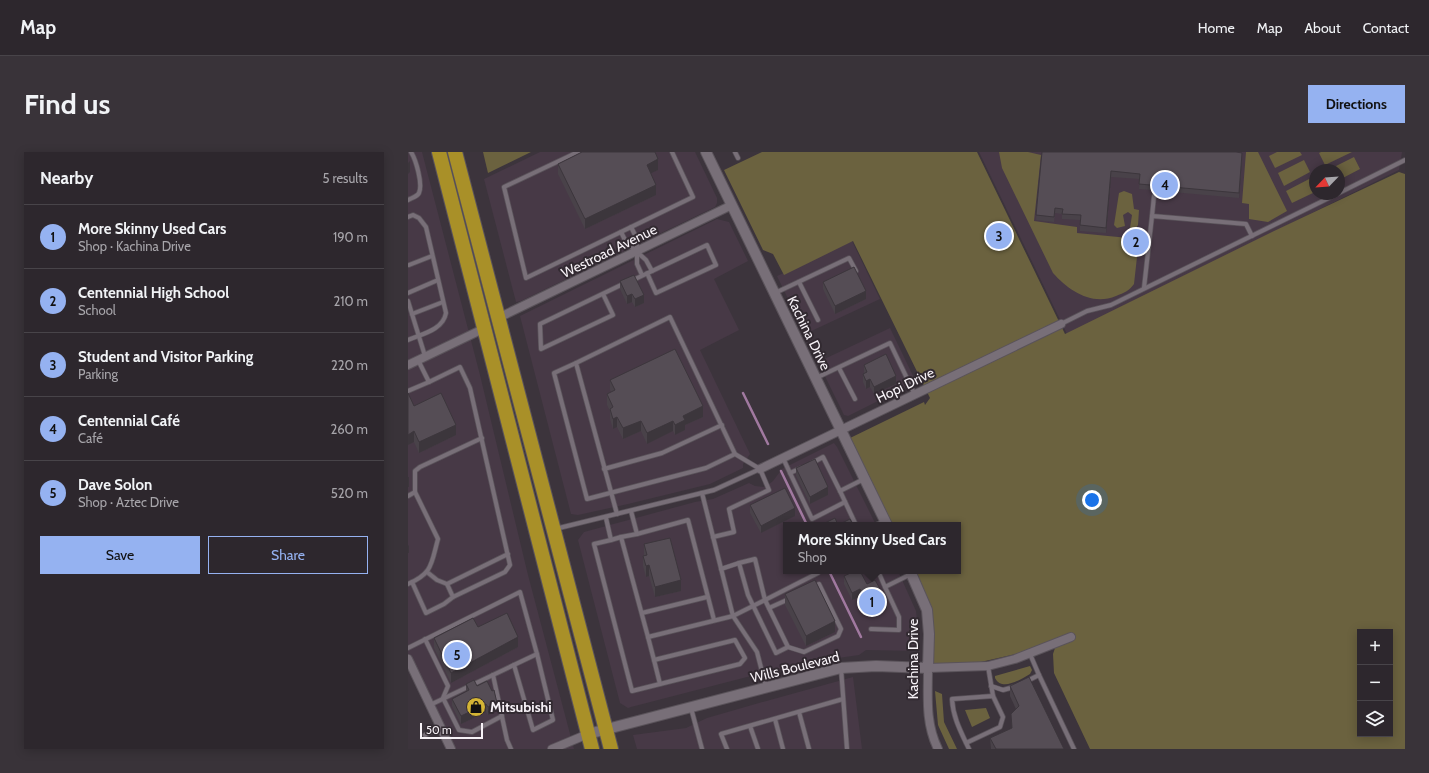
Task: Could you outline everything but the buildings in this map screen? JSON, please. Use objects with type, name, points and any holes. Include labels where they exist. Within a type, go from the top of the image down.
[{"type":"highway","points":[[439,152],[592,749]]},
{"type":"highway","points":[[455,152],[610,749]]},
{"type":"street","name":"Kachina Drive","points":[[706,152],[865,479],[882,522]]},
{"type":"street","name":"Westroad Avenue","points":[[498,318],[732,205]]},
{"type":"street","name":"Hopi Drive","points":[[760,469],[1061,324]]},
{"type":"street","points":[[408,365],[484,329]]},
{"type":"street","name":"Kachina Drive","points":[[911,574],[927,610],[929,634],[927,713],[931,736],[938,749]]},
{"type":"street","name":"Wills Boulevard","points":[[552,749],[588,734],[605,729],[841,668],[876,666],[928,668],[988,666],[1030,654],[1071,637]]},
{"type":"street","points":[[408,659],[452,749]]},
{"type":"lane","points":[[408,200],[417,196],[419,192],[418,169],[411,152]]},
{"type":"lane","points":[[578,152],[504,187],[526,278],[693,197],[672,152]]},
{"type":"lane","points":[[735,152],[738,158]]},
{"type":"lane","points":[[1345,190],[1405,160]]},
{"type":"lane","points":[[1144,288],[1154,196]]},
{"type":"lane","points":[[1061,324],[1087,311],[1111,305],[1324,200]]},
{"type":"lane","points":[[408,217],[413,215],[419,218],[426,227],[446,313],[445,320],[440,326],[408,340]]},
{"type":"lane","points":[[1152,216],[1246,224],[1252,236]]},
{"type":"lane","points":[[631,227],[637,240],[637,264],[642,275]]},
{"type":"lane","points":[[603,294],[613,315],[541,349],[540,324],[642,275],[649,272],[707,244],[716,265],[656,293],[649,272],[646,260],[627,244],[621,232]]},
{"type":"lane","points":[[408,265],[432,256]]},
{"type":"lane","points":[[775,294],[849,258],[859,278]]},
{"type":"lane","points":[[408,293],[438,280]]},
{"type":"lane","points":[[799,282],[818,320]]},
{"type":"lane","points":[[408,301],[419,336],[422,358],[429,382]]},
{"type":"lane","points":[[412,314],[443,302]]},
{"type":"lane","points":[[713,537],[734,532],[729,509],[769,490],[760,469],[736,454],[670,317],[554,374],[587,498],[706,468],[736,454]]},
{"type":"lane","points":[[816,379],[890,343],[915,395]]},
{"type":"lane","points":[[576,363],[617,514]]},
{"type":"lane","points":[[408,391],[460,367],[470,388],[482,438],[510,565],[505,572],[453,596],[444,604],[426,613],[410,583],[427,572],[438,539],[415,492],[416,471],[420,467],[482,438]]},
{"type":"lane","points":[[839,368],[855,399]]},
{"type":"lane","points":[[604,469],[662,453],[722,425]]},
{"type":"lane","points":[[810,464],[823,457],[855,522]]},
{"type":"lane","points":[[783,458],[812,518],[845,502]]},
{"type":"lane","points":[[790,473],[804,467]]},
{"type":"lane","points":[[552,530],[606,518],[714,490],[760,469]]},
{"type":"lane","points":[[840,491],[865,479]]},
{"type":"lane","points":[[408,496],[415,492]]},
{"type":"lane","points":[[702,493],[733,616],[757,652],[766,688]]},
{"type":"lane","points":[[631,511],[636,534]]},
{"type":"lane","points":[[606,518],[611,540]]},
{"type":"lane","points":[[654,660],[735,640],[745,655],[745,658],[740,664],[632,691],[594,544],[688,520],[714,620]]},
{"type":"lane","points":[[621,537],[660,684]]},
{"type":"lane","points":[[447,584],[508,554]]},
{"type":"lane","points":[[721,569],[755,559],[765,600],[788,647]]},
{"type":"lane","points":[[739,563],[748,595],[776,653],[788,647],[804,652],[838,636],[841,629],[818,584],[804,591]]},
{"type":"lane","points":[[427,572],[437,580],[447,584],[453,596]]},
{"type":"lane","points":[[648,637],[733,616],[816,574]]},
{"type":"lane","points":[[871,629],[899,630],[899,617],[879,574]]},
{"type":"lane","points":[[885,587],[909,574]]},
{"type":"lane","points":[[408,648],[520,592],[553,720],[532,730],[514,665]]},
{"type":"lane","points":[[642,613],[707,597]]},
{"type":"lane","points":[[769,608],[790,598]]},
{"type":"lane","points":[[426,639],[448,686],[443,698],[459,730],[472,732],[502,716]]},
{"type":"lane","points":[[430,704],[537,654]]},
{"type":"lane","points":[[1030,654],[1074,749]]},
{"type":"lane","points":[[966,743],[1000,727],[1003,717],[993,696],[988,666]]},
{"type":"lane","points":[[841,668],[847,749]]},
{"type":"lane","points":[[493,675],[507,740],[511,749]]},
{"type":"lane","points":[[992,686],[1008,690],[1039,675]]},
{"type":"lane","points":[[969,749],[953,713],[952,699],[993,696]]},
{"type":"lane","points":[[727,749],[722,734],[843,699]]},
{"type":"lane","points":[[691,707],[702,749]]},
{"type":"lane","points":[[799,712],[809,749]]},
{"type":"lane","points":[[775,719],[783,749]]},
{"type":"lane","points":[[750,726],[758,749]]},
{"type":"lane","points":[[425,735],[441,727]]},
{"type":"shaded area","points":[[408,152],[422,152],[480,375],[528,575],[574,749],[451,749],[408,659]]},
{"type":"shaded area","points":[[483,152],[531,152],[488,173]]},
{"type":"shaded area","points":[[540,152],[695,152],[717,198],[717,203],[715,207],[521,301],[516,302],[484,179]]},
{"type":"shaded area","points":[[762,152],[977,152],[1065,334],[1274,231],[1340,200],[1345,200],[1345,197],[1399,172],[1405,174],[1405,749],[1090,749],[1054,673],[1053,654],[1056,645],[1052,640],[1024,652],[963,666],[932,665],[929,625],[908,574],[961,574],[961,522],[884,522],[848,439],[924,402],[925,405],[930,398],[853,241],[784,275],[773,254],[763,250],[724,170]]},
{"type":"shaded area","points":[[979,152],[1402,152],[1399,170],[1345,197],[1345,164],[1309,164],[1309,200],[1338,200],[1067,334]]},
{"type":"shaded area","points":[[999,152],[1028,152],[1041,155],[1034,221],[1077,227],[1077,233],[1139,239],[1134,284],[1131,288],[1107,299],[1098,299],[1082,295],[1066,286],[1059,280],[1053,273],[1002,168]]},
{"type":"shaded area","points":[[1246,152],[1258,152],[1287,211],[1268,222],[1249,219],[1249,204],[1242,203]]},
{"type":"shaded area","points":[[1277,152],[1300,152],[1302,155],[1275,168],[1269,156]]},
{"type":"shaded area","points":[[1352,152],[1327,164],[1324,164],[1319,153]]},
{"type":"shaded area","points":[[1354,157],[1360,169],[1345,177],[1345,164],[1340,164]]},
{"type":"shaded area","points":[[1304,160],[1309,170],[1309,173],[1284,186],[1278,173]]},
{"type":"shaded area","points":[[1309,179],[1309,195],[1292,203],[1286,191]]},
{"type":"shaded area","points":[[1124,191],[1132,194],[1134,209],[1139,210],[1138,225],[1136,228],[1130,228],[1132,215],[1128,212],[1123,215],[1125,226],[1117,228],[1114,225],[1119,193]]},
{"type":"shaded area","points":[[717,219],[729,222],[748,261],[714,279],[739,330],[700,350],[750,454],[743,464],[743,468],[710,484],[578,515],[571,514],[520,316]]},
{"type":"shaded area","points":[[852,241],[880,299],[805,334],[777,276]]},
{"type":"shaded area","points":[[890,328],[916,382],[848,416],[844,415],[818,362]]},
{"type":"shaded area","points":[[834,443],[874,522],[783,522],[783,574],[899,574],[916,611],[919,638],[918,651],[866,650],[859,655],[747,677],[628,708],[620,703],[578,540],[584,532],[695,502],[713,499],[749,483],[755,486],[765,487],[773,481],[782,469]]},
{"type":"shaded area","points":[[1030,666],[1032,670],[1030,674],[1012,683],[1002,684],[995,678],[995,676]]},
{"type":"shaded area","points":[[853,677],[862,749],[637,749],[633,735],[686,728],[707,718]]},
{"type":"shaded area","points":[[935,691],[942,694],[944,722],[957,749],[949,749],[938,725]]},
{"type":"shaded area","points":[[986,708],[990,718],[972,727],[965,710]]},
{"type":"waterway","points":[[743,393],[768,444]]},
{"type":"waterway","points":[[781,471],[806,522]]},
{"type":"waterway","points":[[830,574],[861,637]]},
{"type":"place","name":"Centennial Café","points":[[1165,185]]},
{"type":"place","name":"Student and Visitor Parking","points":[[999,236]]},
{"type":"place","name":"Centennial High School","points":[[1136,242]]},
{"type":"place","name":"More Skinny Used Cars","points":[[872,602]]},
{"type":"place","name":"Dave Solon","points":[[457,655]]},
{"type":"place","name":"Mitsubishi","points":[[476,707]]}]
